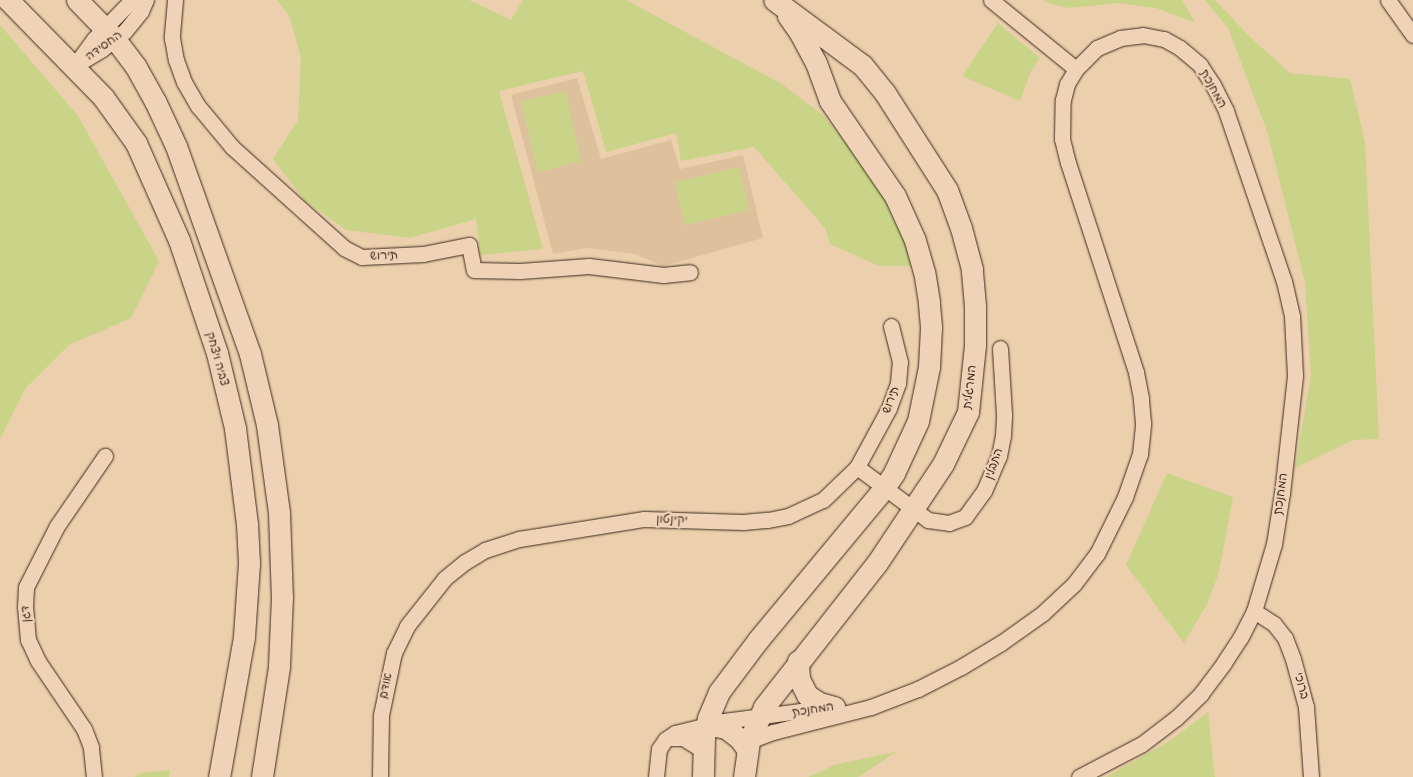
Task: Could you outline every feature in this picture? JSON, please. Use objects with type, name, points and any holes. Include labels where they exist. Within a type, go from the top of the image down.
[{"type":"street","name":"צביה ויצחק","points":[[8,0],[74,66],[118,116],[136,143],[162,197],[200,298],[235,428],[247,524],[248,596],[237,682],[220,777]]},
{"type":"street","points":[[78,0],[110,33],[147,85],[176,146],[250,354],[266,425],[279,513],[282,597],[279,667],[262,777]]},
{"type":"street","name":"החסידה","points":[[110,33],[132,0]]},
{"type":"street","name":"החסידה","points":[[74,66],[110,33],[137,17],[146,0]]},
{"type":"street","name":"תירוש","points":[[175,0],[172,38],[176,60],[184,82],[198,106],[232,147],[344,248],[362,257],[423,254],[469,245],[474,270],[520,271],[588,266],[663,275],[690,272]]},
{"type":"street","points":[[991,0],[1076,69]]},
{"type":"street","points":[[1388,0],[1413,35]]},
{"type":"street","name":"המרגלית","points":[[703,777],[702,750],[707,724],[720,692],[741,661],[884,488],[910,443],[923,399],[931,349],[929,302],[924,272],[914,238],[895,196],[830,101],[816,62],[800,32],[776,1]]},
{"type":"street","name":"המרגלית","points":[[744,777],[748,745],[758,717],[798,661],[877,563],[943,464],[968,412],[975,345],[976,306],[972,269],[961,228],[947,190],[885,93],[862,65],[776,1]]},
{"type":"street","name":"המחנכת","points":[[748,745],[773,732],[871,707],[918,689],[961,667],[1001,643],[1043,613],[1074,584],[1097,554],[1112,526],[1140,454],[1142,423],[1136,372],[1076,193],[1062,140],[1063,100],[1067,84],[1076,69],[1097,48],[1120,38],[1143,36],[1164,39],[1180,48],[1200,66],[1213,85],[1226,111],[1284,281],[1292,316],[1295,376],[1282,493],[1274,544],[1254,611],[1224,664],[1200,694],[1176,718],[1142,744],[1079,777]]},
{"type":"street","name":"תירוש","points":[[857,467],[876,436],[898,383],[900,362],[891,326]]},
{"type":"street","name":"התבלין","points":[[913,510],[928,520],[942,524],[958,521],[965,517],[984,491],[999,456],[1003,436],[1000,348]]},
{"type":"street","name":"דגן","points":[[94,777],[91,747],[84,729],[38,661],[28,640],[25,607],[26,587],[57,526],[105,456]]},
{"type":"street","points":[[857,467],[913,510]]},
{"type":"street","name":"יקינטון","points":[[423,603],[445,578],[464,562],[486,550],[519,539],[644,519],[743,522],[788,516],[823,500],[857,467]]},
{"type":"street","name":"אודם","points":[[380,777],[381,715],[390,668],[407,626],[423,603]]},
{"type":"street","name":"ברוכי","points":[[1254,611],[1274,624],[1284,638],[1294,659],[1306,707],[1312,777]]},
{"type":"street","points":[[798,661],[799,678],[807,695],[819,703],[834,707]]},
{"type":"street","name":"המחנכת","points":[[707,724],[834,707],[918,689]]},
{"type":"street","points":[[656,777],[659,749],[665,740],[682,731],[707,724],[726,728],[748,745]]},
{"type":"street","points":[[665,740],[683,738],[702,750]]},
{"type":"shaded area","points":[[577,78],[601,159],[671,140],[680,169],[743,155],[763,238],[663,266],[635,254],[587,248],[553,254],[511,95]]},
{"type":"green space","points":[[277,0],[469,0],[511,20],[523,0],[626,0],[780,83],[822,114],[849,145],[888,199],[914,266],[879,266],[830,244],[825,228],[754,147],[681,161],[676,133],[606,152],[583,71],[499,91],[543,249],[480,255],[476,219],[410,238],[346,230],[305,201],[273,159],[298,120],[301,58],[289,15]]},
{"type":"green space","points":[[1043,0],[1182,0],[1195,23],[1156,8],[1119,3],[1069,8]]},
{"type":"green space","points":[[1205,0],[1215,0],[1250,37],[1290,73],[1350,79],[1365,142],[1379,439],[1353,440],[1295,468],[1311,376],[1305,283],[1267,131],[1228,28]]},
{"type":"green space","points":[[998,23],[1040,58],[1031,71],[1020,101],[962,76]]},
{"type":"green space","points":[[0,25],[78,116],[159,261],[131,318],[69,345],[25,389],[0,439]]},
{"type":"green space","points":[[565,91],[581,161],[538,172],[521,101]]},
{"type":"green space","points":[[739,167],[749,210],[685,225],[675,182]]},
{"type":"green space","points":[[1167,473],[1233,497],[1219,572],[1207,604],[1184,643],[1126,565]]},
{"type":"green space","points":[[1208,712],[1215,777],[1106,777],[1171,740]]},
{"type":"green space","points":[[896,752],[858,777],[808,777],[837,764]]},
{"type":"green space","points":[[170,770],[169,777],[135,777],[141,773]]}]
